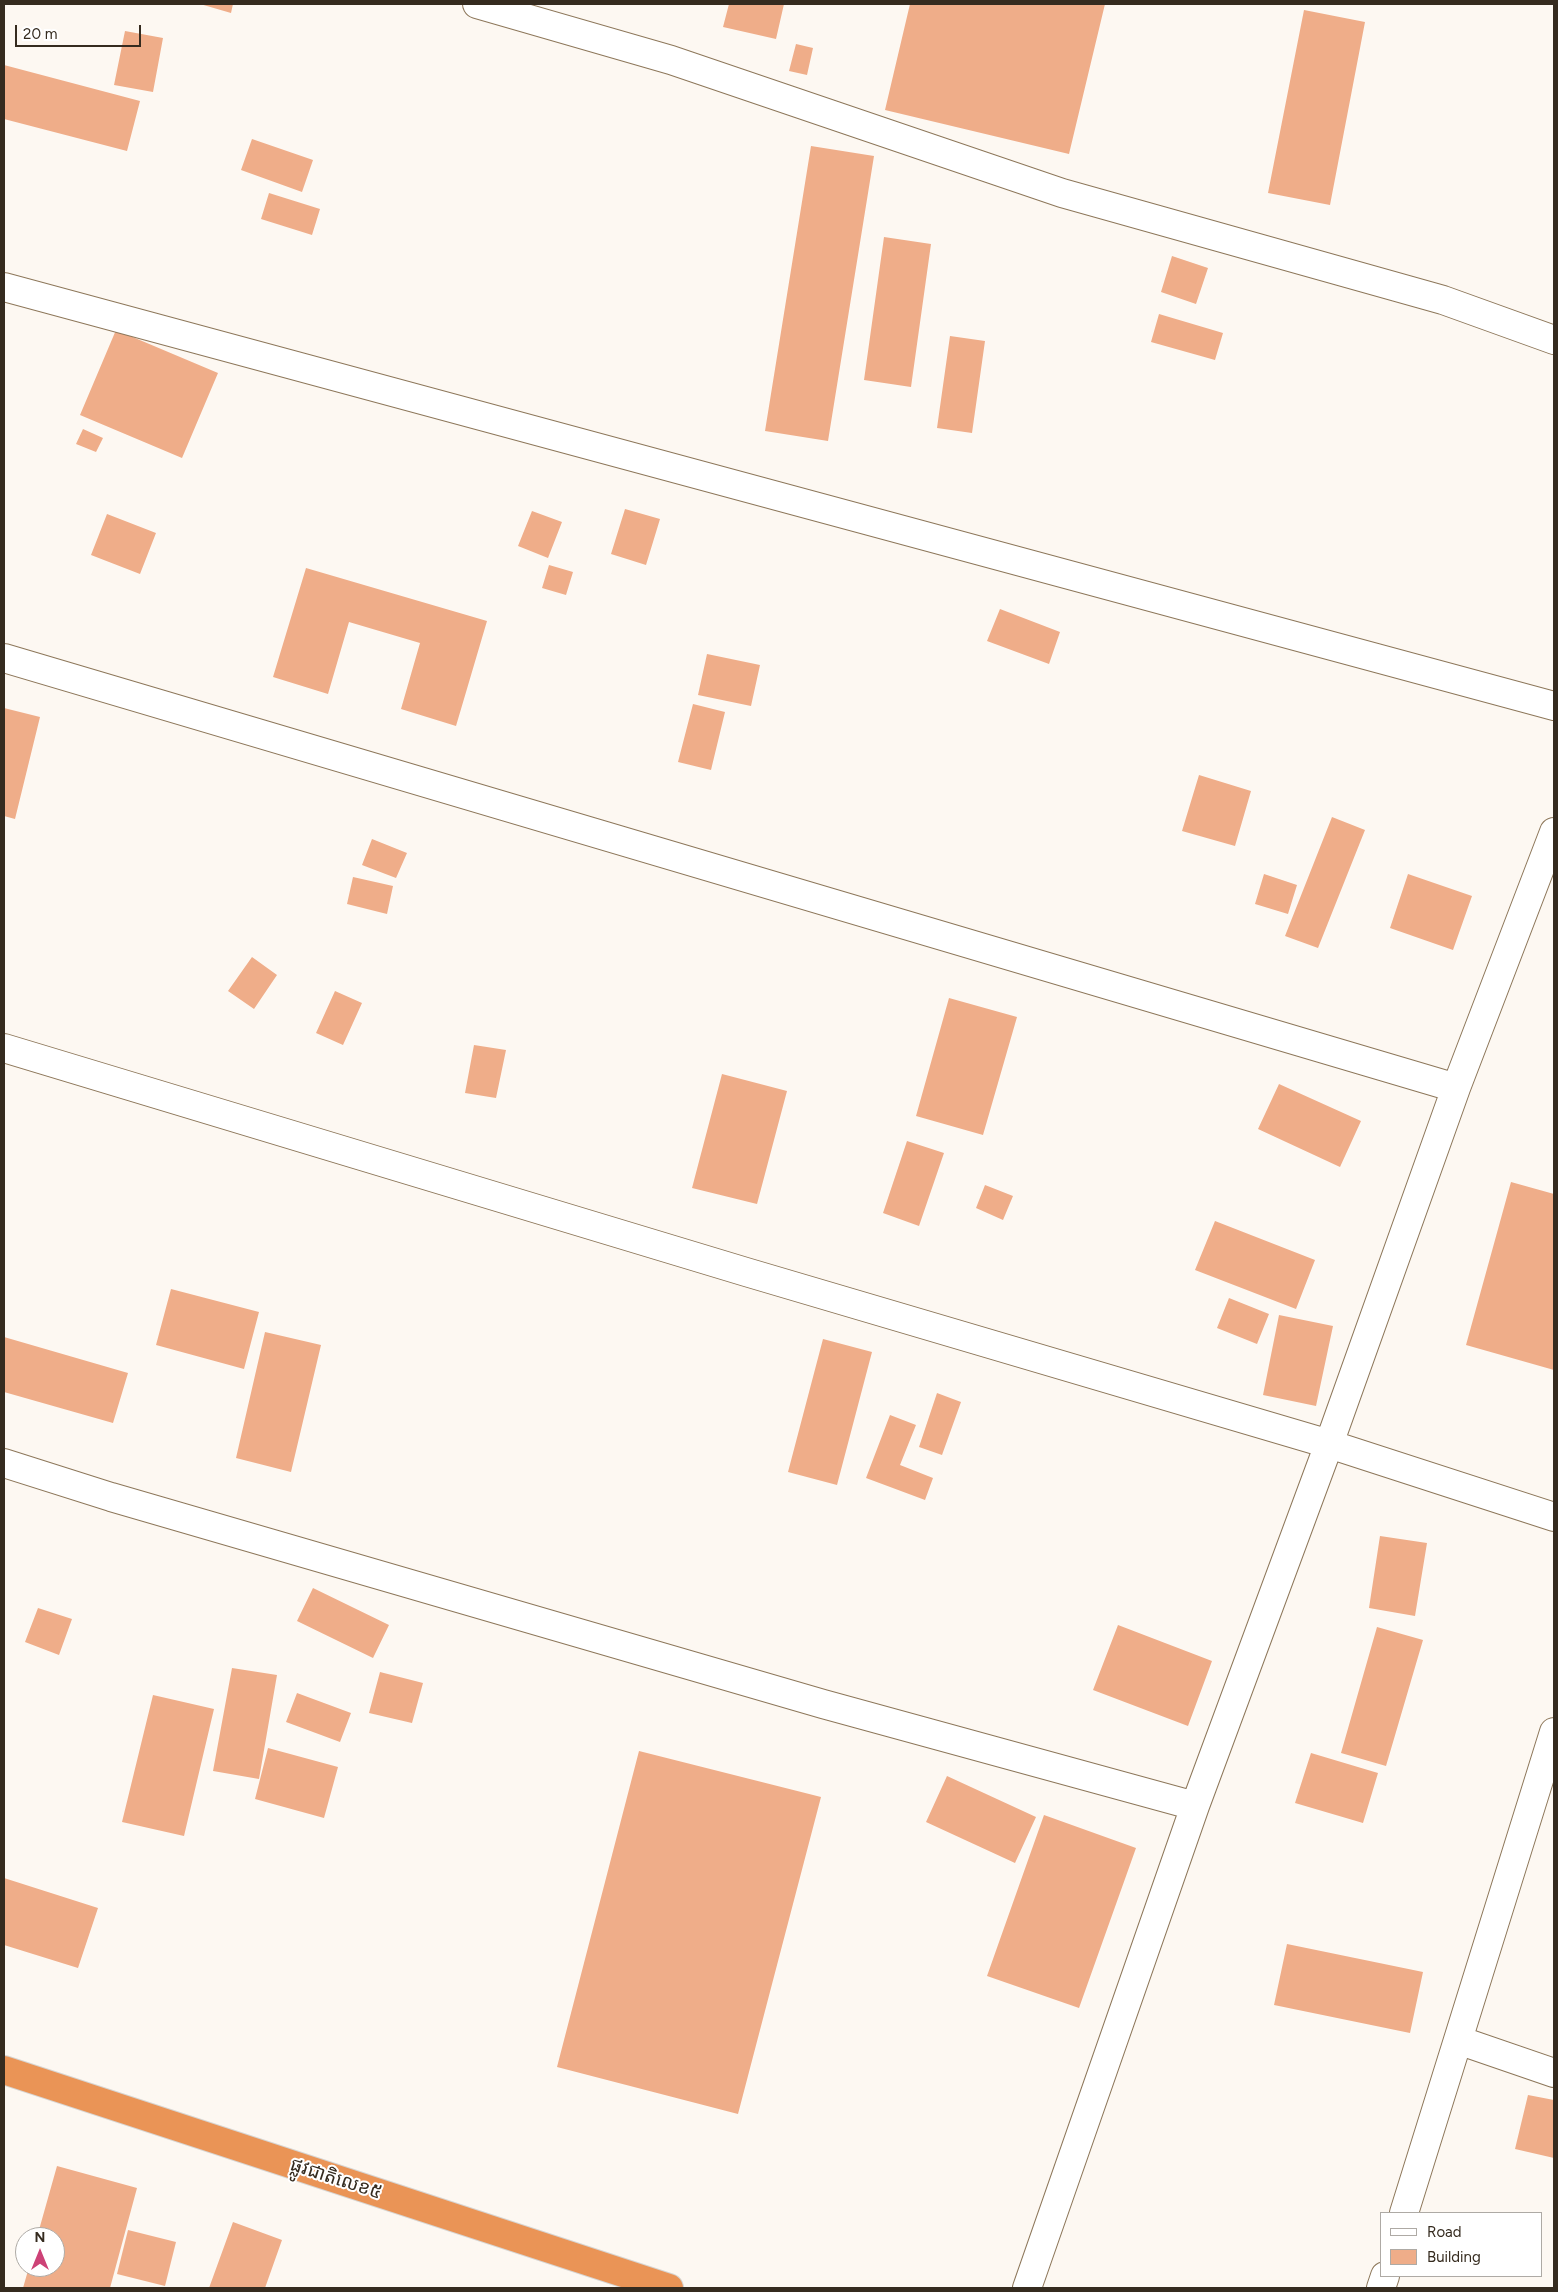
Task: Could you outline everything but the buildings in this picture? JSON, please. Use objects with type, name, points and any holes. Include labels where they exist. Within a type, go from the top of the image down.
[{"type":"highway","name":"ផ្លូវជាតិលេខ៥","points":[[4,2070],[669,2288]]},
{"type":"street","points":[[477,4],[671,60],[1062,193],[1443,300],[1554,340]]},
{"type":"street","points":[[4,287],[1554,706]]},
{"type":"street","points":[[4,658],[1456,1088]]},
{"type":"street","points":[[1028,2288],[1195,1806],[1329,1444],[1456,1088],[1554,832]]},
{"type":"street","points":[[4,1048],[737,1269],[1329,1444],[1554,1517]]},
{"type":"street","points":[[4,1463],[110,1497],[823,1704],[1195,1806]]},
{"type":"street","points":[[1404,2212],[1554,1732]]},
{"type":"street","points":[[1458,2040],[1554,2073]]}]
